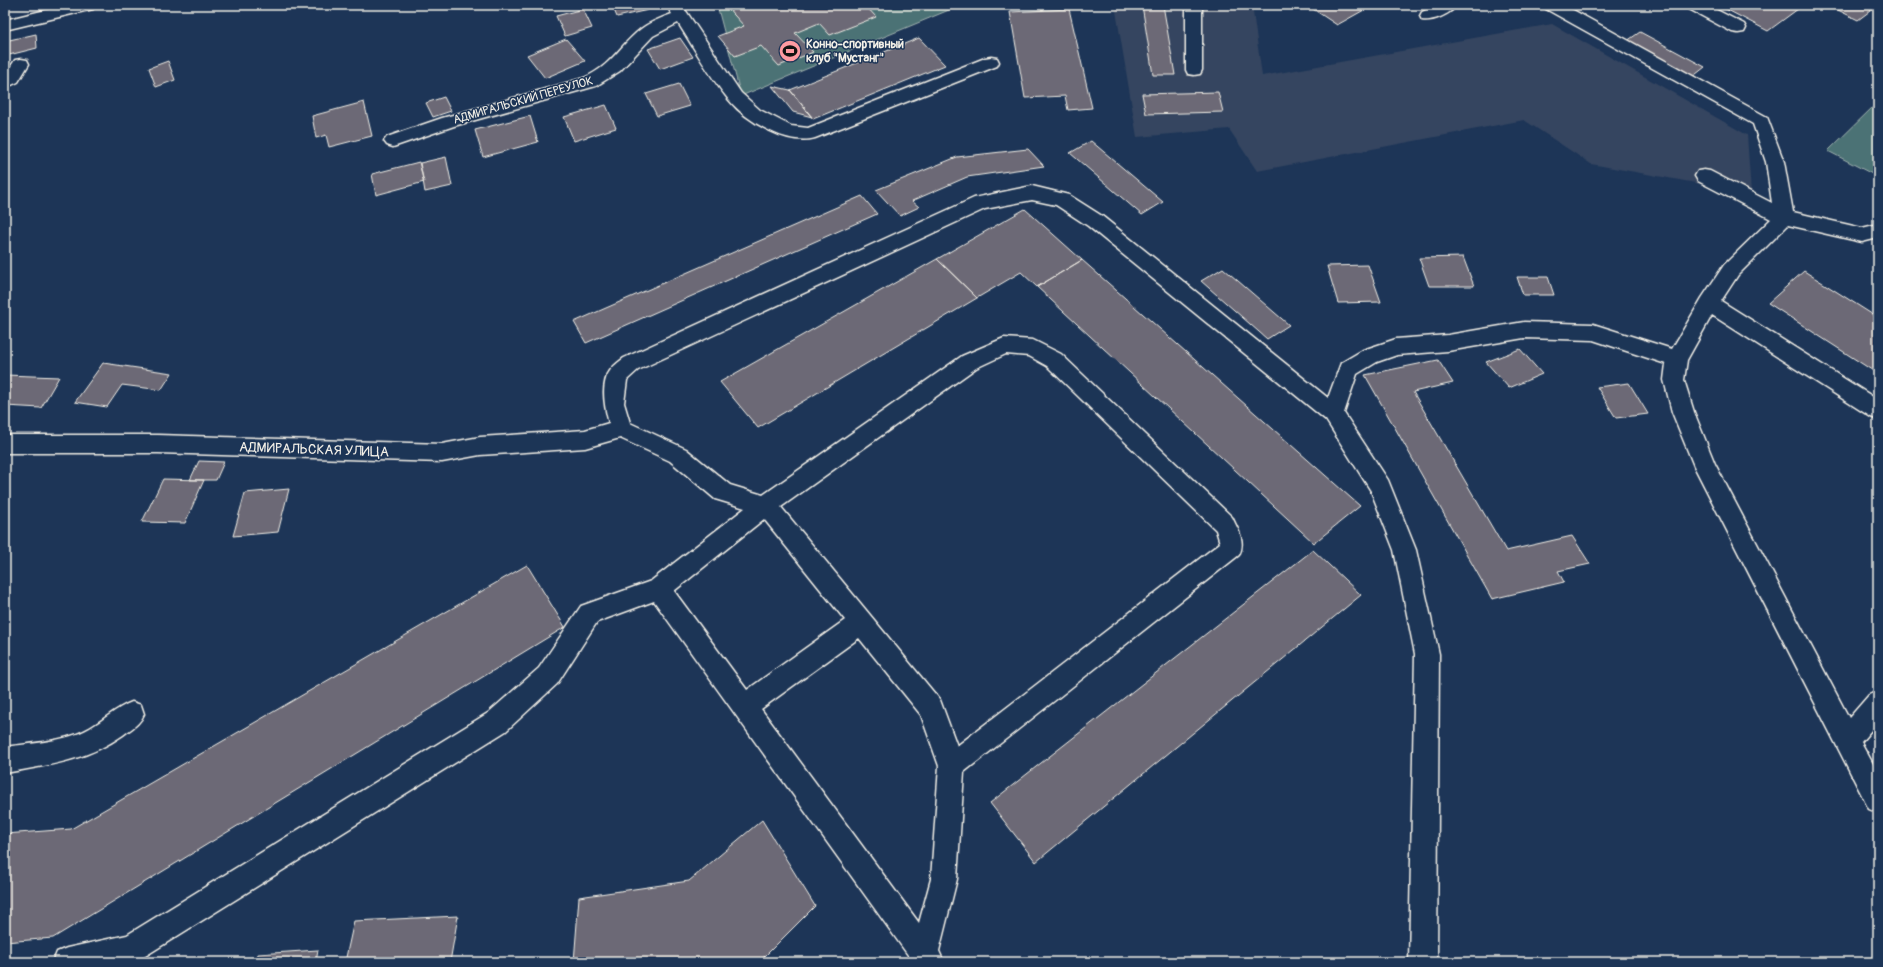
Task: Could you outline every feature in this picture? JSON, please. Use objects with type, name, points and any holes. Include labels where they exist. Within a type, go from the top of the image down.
[{"type":"street","points":[[5,25],[87,5]]},
{"type":"street","points":[[1194,5],[1194,70]]},
{"type":"street","points":[[1428,16],[1449,5]]},
{"type":"street","points":[[1552,5],[1761,122],[1775,162],[1784,216]]},
{"type":"street","points":[[1695,5],[1738,28]]},
{"type":"street","points":[[677,10],[735,97],[754,114],[786,132],[809,134],[991,62]]},
{"type":"street","name":"АДМИРАЛЬСКИЙ ПЕРЕУЛОК","points":[[393,141],[448,122],[590,82],[606,75],[617,66],[644,34],[661,24],[677,10]]},
{"type":"street","points":[[5,82],[12,78],[21,64]]},
{"type":"street","points":[[1704,176],[1784,216],[1862,235],[1878,231]]},
{"type":"street","points":[[927,959],[944,879],[952,766],[945,741],[931,708],[766,505],[723,492],[678,455],[621,429],[614,403],[617,377],[631,364],[981,203],[1032,192],[1062,200],[1096,221],[1333,414],[1380,487],[1405,550],[1427,654],[1423,962]]},
{"type":"street","points":[[1784,216],[1731,270],[1709,303],[1677,359],[1674,380],[1683,412],[1705,466],[1878,800]]},
{"type":"street","points":[[1709,303],[1878,411]]},
{"type":"street","points":[[1333,414],[1348,369],[1370,356],[1396,347],[1448,343],[1524,330],[1593,332],[1677,359]]},
{"type":"street","points":[[66,962],[132,948],[497,722],[548,676],[589,614],[659,589],[766,505],[969,362],[1004,346],[1033,348],[1054,360],[1224,524],[1231,540],[1231,548],[952,766]]},
{"type":"street","name":"АДМИРАЛЬСКАЯ УЛИЦА","points":[[5,444],[158,444],[442,453],[480,446],[585,440],[621,429]]},
{"type":"street","points":[[659,589],[927,959]]},
{"type":"street","points":[[744,707],[862,622]]},
{"type":"street","points":[[1847,739],[1878,703]]},
{"type":"street","points":[[5,760],[60,751],[96,739],[132,714]]},
{"type":"shaded area","points":[[1115,5],[1252,5],[1262,76],[1552,24],[1747,135],[1751,193],[1591,164],[1524,120],[1257,171],[1229,129],[1137,137]]},
{"type":"green space","name":"Конно-спортивный клуб \"Мустанг\"","points":[[717,5],[961,5],[741,96]]},
{"type":"green space","points":[[1878,102],[1878,177],[1828,151]]},
{"type":"building","points":[[612,5],[646,5],[648,10],[617,17]]},
{"type":"building","points":[[725,5],[865,5],[876,17],[830,35],[819,23],[795,33],[813,52],[779,66],[761,46],[735,56],[718,36],[744,26]]},
{"type":"building","points":[[1142,5],[1163,5],[1175,75],[1153,75]]},
{"type":"building","points":[[1307,5],[1373,5],[1337,25]]},
{"type":"building","points":[[1718,5],[1800,5],[1802,6],[1768,31]]},
{"type":"building","points":[[1828,5],[1878,5],[1858,20]]},
{"type":"building","points":[[583,9],[592,28],[565,36],[556,16]]},
{"type":"building","points":[[1069,9],[1092,108],[1068,110],[1065,96],[1025,98],[1010,12]]},
{"type":"building","points":[[1640,32],[1705,67],[1691,78],[1627,41]]},
{"type":"building","points":[[36,34],[37,48],[5,56],[5,41]]},
{"type":"building","points":[[680,38],[693,57],[660,69],[648,49]]},
{"type":"building","points":[[919,38],[945,65],[813,119],[790,90]]},
{"type":"building","points":[[566,39],[585,61],[545,78],[527,55]]},
{"type":"building","points":[[168,61],[175,80],[156,87],[149,68]]},
{"type":"building","points":[[679,84],[690,106],[657,116],[646,94]]},
{"type":"building","points":[[772,86],[790,90],[812,117],[793,112]]},
{"type":"building","points":[[1218,92],[1223,112],[1146,114],[1142,94]]},
{"type":"building","points":[[444,97],[451,111],[433,117],[426,103]]},
{"type":"building","points":[[364,102],[372,136],[329,147],[326,135],[316,138],[312,116]]},
{"type":"building","points":[[606,105],[616,128],[574,141],[564,117]]},
{"type":"building","points":[[530,116],[538,142],[483,157],[475,130]]},
{"type":"building","points":[[1091,141],[1163,202],[1142,215],[1070,153]]},
{"type":"building","points":[[1028,149],[1044,166],[967,177],[912,201],[919,207],[900,216],[876,190],[957,157]]},
{"type":"building","points":[[446,157],[452,186],[425,192],[420,163]]},
{"type":"building","points":[[419,162],[424,182],[376,195],[372,174]]},
{"type":"building","points":[[862,196],[877,214],[586,343],[574,322]]},
{"type":"building","points":[[1025,209],[1082,260],[1037,287],[1021,272],[977,298],[937,259]]},
{"type":"building","points":[[1463,257],[1474,286],[1429,286],[1419,258]]},
{"type":"building","points":[[937,259],[977,298],[758,428],[720,382]]},
{"type":"building","points":[[1082,260],[1360,506],[1314,543],[1037,287]]},
{"type":"building","points":[[1368,265],[1381,302],[1338,303],[1327,266]]},
{"type":"building","points":[[1223,268],[1289,325],[1267,339],[1201,281]]},
{"type":"building","points":[[1804,271],[1878,318],[1878,374],[1768,303]]},
{"type":"building","points":[[1517,277],[1548,277],[1554,295],[1523,295]]},
{"type":"building","points":[[1520,349],[1542,374],[1509,388],[1486,362]]},
{"type":"building","points":[[1438,360],[1453,383],[1413,392],[1506,551],[1572,536],[1590,564],[1558,571],[1564,582],[1492,599],[1365,375]]},
{"type":"building","points":[[103,363],[172,373],[161,390],[122,385],[107,407],[75,402]]},
{"type":"building","points":[[5,375],[59,377],[41,408],[5,406]]},
{"type":"building","points":[[1629,383],[1648,414],[1616,418],[1597,387]]},
{"type":"building","points":[[199,461],[224,462],[216,480],[190,480]]},
{"type":"building","points":[[163,479],[204,480],[185,523],[142,522]]},
{"type":"building","points":[[289,489],[278,532],[233,536],[245,493]]},
{"type":"building","points":[[1313,550],[1361,595],[1036,862],[990,803]]},
{"type":"building","points":[[527,565],[565,627],[53,938],[5,942],[5,834],[71,829]]},
{"type":"building","points":[[762,820],[815,906],[759,962],[574,962],[579,897],[689,881]]},
{"type":"building","points":[[458,916],[450,962],[345,962],[354,921]]},
{"type":"building","points":[[318,950],[316,962],[256,962],[258,954]]},
{"type":"place","name":"Конно-спортивный клуб \"Мустанг\"","points":[[790,51]]}]
